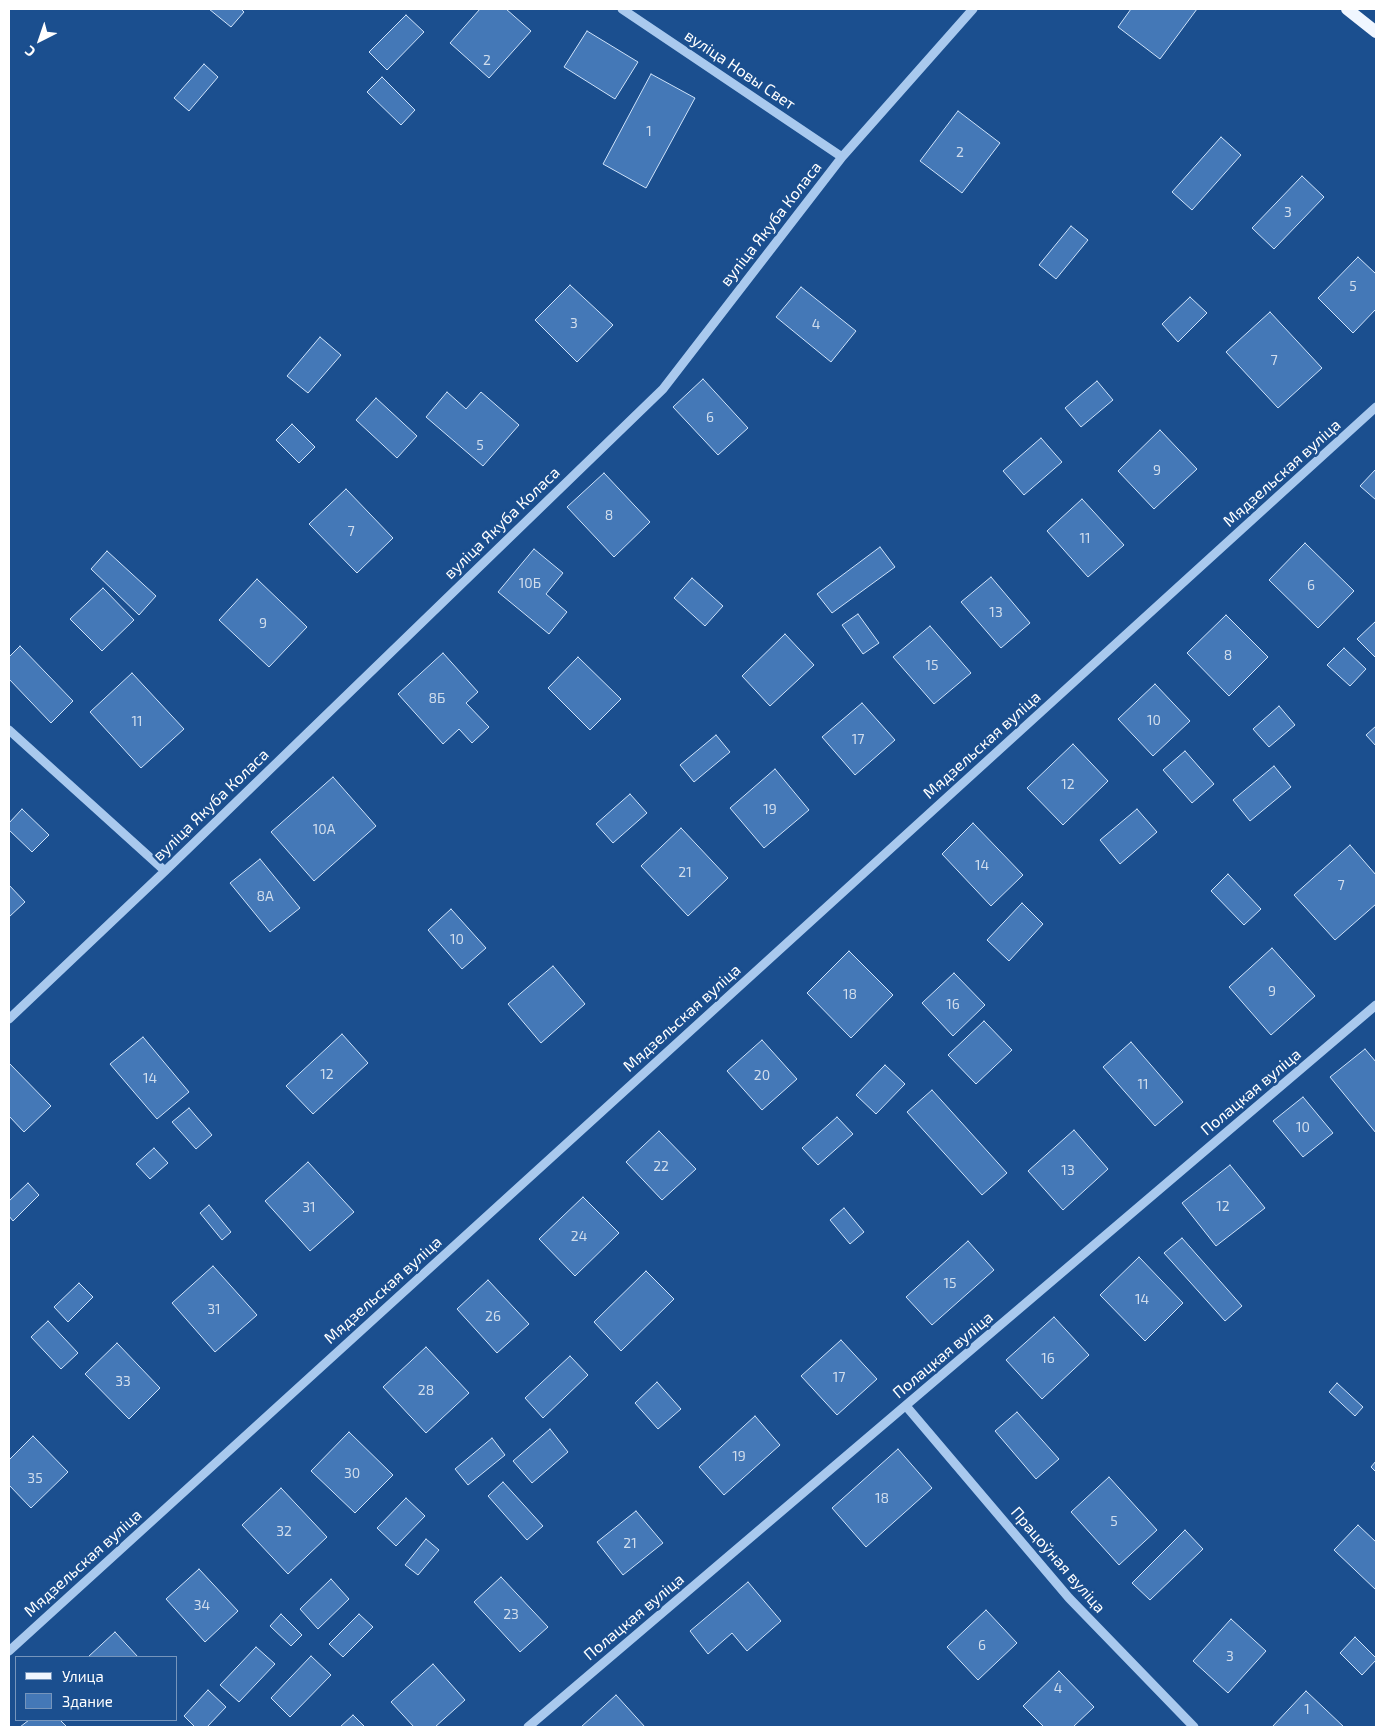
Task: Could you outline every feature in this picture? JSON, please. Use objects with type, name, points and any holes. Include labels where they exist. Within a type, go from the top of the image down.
[{"type":"main road","points":[[1347,9],[1376,32]]},
{"type":"street","name":"вуліца Новы Свет","points":[[622,9],[842,157]]},
{"type":"street","name":"вуліца Якуба Коласа","points":[[9,1019],[165,871],[663,389],[842,157],[973,9]]},
{"type":"street","name":"Мядзельская вуліца","points":[[9,1651],[1376,407]]},
{"type":"street","points":[[9,730],[165,871]]},
{"type":"street","name":"Полацкая вуліца","points":[[528,1727],[1376,1005]]},
{"type":"street","name":"Працоўная вуліца","points":[[906,1406],[1069,1598],[1194,1727]]},
{"type":"building","points":[[209,9],[241,9],[244,12],[231,27]]},
{"type":"building","points":[[480,9],[506,9],[531,31],[489,78],[450,43]]},
{"type":"building","points":[[1131,9],[1197,9],[1160,59],[1118,27]]},
{"type":"building","points":[[406,15],[424,32],[387,70],[369,52]]},
{"type":"building","points":[[587,31],[638,62],[615,99],[564,67]]},
{"type":"building","points":[[204,64],[218,77],[189,111],[174,98]]},
{"type":"building","points":[[651,74],[695,98],[646,188],[603,164]]},
{"type":"building","points":[[382,77],[415,110],[401,125],[367,92]]},
{"type":"building","points":[[958,111],[1000,143],[962,193],[920,161]]},
{"type":"building","points":[[1221,137],[1241,155],[1192,210],[1172,192]]},
{"type":"building","points":[[1302,176],[1324,197],[1274,249],[1252,228]]},
{"type":"building","points":[[1071,226],[1088,240],[1056,279],[1039,265]]},
{"type":"building","points":[[1358,257],[1376,274],[1376,309],[1353,333],[1318,298]]},
{"type":"building","points":[[570,285],[613,325],[577,362],[535,320]]},
{"type":"building","points":[[801,287],[856,331],[831,362],[776,317]]},
{"type":"building","points":[[1190,297],[1207,313],[1178,342],[1162,324]]},
{"type":"building","points":[[1270,312],[1322,368],[1278,408],[1226,352]]},
{"type":"building","points":[[320,337],[341,355],[308,393],[287,376]]},
{"type":"building","points":[[703,379],[748,428],[718,455],[673,407]]},
{"type":"building","points":[[1097,381],[1113,400],[1081,427],[1065,408]]},
{"type":"building","points":[[447,392],[466,409],[481,392],[519,425],[483,466],[426,417]]},
{"type":"building","points":[[376,398],[417,436],[397,458],[356,420]]},
{"type":"building","points":[[292,424],[315,447],[299,463],[276,440]]},
{"type":"building","points":[[1160,430],[1197,469],[1154,509],[1118,471]]},
{"type":"building","points":[[1041,438],[1062,462],[1024,495],[1003,471]]},
{"type":"building","points":[[1376,469],[1376,500],[1360,486]]},
{"type":"building","points":[[604,473],[650,522],[614,557],[567,507]]},
{"type":"building","points":[[346,489],[393,538],[357,573],[309,524]]},
{"type":"building","points":[[1082,499],[1124,545],[1088,577],[1047,531]]},
{"type":"building","points":[[1305,543],[1354,591],[1318,628],[1269,580]]},
{"type":"building","points":[[880,547],[895,567],[832,613],[817,594]]},
{"type":"building","points":[[534,549],[563,573],[546,594],[567,612],[549,634],[498,592]]},
{"type":"building","points":[[107,551],[156,596],[139,615],[91,569]]},
{"type":"building","points":[[991,577],[1030,623],[1001,648],[961,602]]},
{"type":"building","points":[[692,578],[723,606],[705,626],[674,598]]},
{"type":"building","points":[[257,579],[307,627],[269,667],[219,620]]},
{"type":"building","points":[[103,588],[134,620],[102,651],[70,619]]},
{"type":"building","points":[[858,614],[879,643],[863,654],[842,625]]},
{"type":"building","points":[[1226,615],[1268,657],[1229,696],[1187,653]]},
{"type":"building","points":[[1376,621],[1376,658],[1357,639]]},
{"type":"building","points":[[930,626],[971,673],[934,704],[893,657]]},
{"type":"building","points":[[785,634],[814,665],[770,706],[742,676]]},
{"type":"building","points":[[20,646],[73,701],[51,723],[9,679],[9,657]]},
{"type":"building","points":[[1344,648],[1366,669],[1350,686],[1327,665]]},
{"type":"building","points":[[443,653],[478,692],[466,703],[489,727],[472,743],[459,729],[443,744],[398,694]]},
{"type":"building","points":[[578,657],[621,699],[590,730],[548,688]]},
{"type":"building","points":[[132,673],[184,729],[141,768],[90,712]]},
{"type":"building","points":[[1155,684],[1190,721],[1153,756],[1118,719]]},
{"type":"building","points":[[862,703],[895,740],[855,775],[822,737]]},
{"type":"building","points":[[1279,706],[1295,725],[1269,747],[1253,729]]},
{"type":"building","points":[[1376,726],[1376,746],[1366,735]]},
{"type":"building","points":[[716,735],[730,752],[694,782],[680,765]]},
{"type":"building","points":[[1073,744],[1108,781],[1063,825],[1027,788]]},
{"type":"building","points":[[1185,751],[1214,784],[1192,803],[1163,770]]},
{"type":"building","points":[[1274,766],[1291,787],[1250,821],[1233,800]]},
{"type":"building","points":[[775,769],[809,810],[764,848],[730,808]]},
{"type":"building","points":[[333,777],[376,826],[314,881],[271,832]]},
{"type":"building","points":[[630,794],[647,813],[613,843],[596,824]]},
{"type":"building","points":[[22,809],[49,835],[32,852],[9,830],[9,823]]},
{"type":"building","points":[[1137,809],[1157,832],[1120,864],[1100,840]]},
{"type":"building","points":[[973,823],[1023,875],[991,906],[942,854]]},
{"type":"building","points":[[681,828],[728,878],[688,916],[641,866]]},
{"type":"building","points":[[1350,845],[1376,875],[1376,904],[1335,940],[1294,895]]},
{"type":"building","points":[[260,859],[300,908],[270,932],[230,883]]},
{"type":"building","points":[[1228,874],[1261,909],[1244,925],[1211,891]]},
{"type":"building","points":[[9,885],[25,902],[9,917]]},
{"type":"building","points":[[1022,903],[1043,924],[1009,961],[987,940]]},
{"type":"building","points":[[451,909],[486,948],[462,969],[428,930]]},
{"type":"building","points":[[1272,948],[1315,996],[1271,1035],[1229,987]]},
{"type":"building","points":[[849,951],[893,995],[851,1038],[807,993]]},
{"type":"building","points":[[553,966],[585,1004],[541,1043],[508,1004]]},
{"type":"building","points":[[954,973],[985,1005],[953,1036],[922,1003]]},
{"type":"building","points":[[984,1021],[1012,1050],[976,1084],[948,1055]]},
{"type":"building","points":[[342,1034],[368,1063],[313,1114],[286,1086]]},
{"type":"building","points":[[143,1037],[189,1092],[157,1119],[110,1064]]},
{"type":"building","points":[[762,1040],[797,1079],[762,1110],[727,1071]]},
{"type":"building","points":[[1131,1042],[1183,1102],[1155,1126],[1103,1067]]},
{"type":"building","points":[[1365,1049],[1376,1062],[1376,1133],[1330,1077]]},
{"type":"building","points":[[9,1063],[51,1106],[24,1132],[9,1116]]},
{"type":"building","points":[[885,1065],[905,1084],[876,1114],[856,1095]]},
{"type":"building","points":[[932,1090],[1007,1173],[982,1195],[907,1112]]},
{"type":"building","points":[[1303,1097],[1333,1133],[1303,1157],[1273,1121]]},
{"type":"building","points":[[189,1108],[212,1135],[196,1149],[172,1122]]},
{"type":"building","points":[[837,1117],[853,1134],[818,1165],[802,1148]]},
{"type":"building","points":[[1074,1130],[1108,1169],[1063,1210],[1028,1171]]},
{"type":"building","points":[[659,1131],[696,1169],[662,1200],[626,1162]]},
{"type":"building","points":[[154,1148],[168,1163],[150,1179],[136,1164]]},
{"type":"building","points":[[308,1162],[354,1212],[310,1251],[265,1201]]},
{"type":"building","points":[[1230,1165],[1265,1208],[1216,1246],[1182,1203]]},
{"type":"building","points":[[28,1183],[39,1195],[13,1221],[9,1216],[9,1201]]},
{"type":"building","points":[[583,1197],[619,1233],[575,1276],[539,1239]]},
{"type":"building","points":[[209,1205],[231,1232],[222,1240],[200,1213]]},
{"type":"building","points":[[844,1208],[864,1232],[850,1244],[830,1220]]},
{"type":"building","points":[[1182,1238],[1242,1306],[1225,1321],[1164,1253]]},
{"type":"building","points":[[968,1241],[994,1270],[932,1325],[906,1297]]},
{"type":"building","points":[[1139,1257],[1183,1303],[1145,1341],[1100,1295]]},
{"type":"building","points":[[213,1266],[257,1315],[215,1352],[172,1303]]},
{"type":"building","points":[[646,1271],[674,1299],[621,1351],[594,1322]]},
{"type":"building","points":[[488,1280],[529,1324],[497,1353],[457,1309]]},
{"type":"building","points":[[79,1283],[93,1297],[68,1322],[54,1307]]},
{"type":"building","points":[[1054,1317],[1089,1355],[1042,1399],[1006,1360]]},
{"type":"building","points":[[48,1321],[78,1353],[61,1369],[31,1337]]},
{"type":"building","points":[[841,1340],[877,1379],[837,1415],[801,1376]]},
{"type":"building","points":[[117,1343],[160,1388],[129,1419],[85,1374]]},
{"type":"building","points":[[426,1347],[469,1393],[426,1433],[383,1387]]},
{"type":"building","points":[[570,1356],[588,1375],[543,1418],[525,1398]]},
{"type":"building","points":[[657,1382],[681,1409],[658,1429],[635,1403]]},
{"type":"building","points":[[1337,1383],[1363,1407],[1355,1416],[1329,1392]]},
{"type":"building","points":[[1017,1412],[1059,1459],[1036,1479],[995,1431]]},
{"type":"building","points":[[755,1416],[780,1445],[724,1495],[699,1467]]},
{"type":"building","points":[[550,1429],[568,1452],[532,1483],[513,1461]]},
{"type":"building","points":[[349,1432],[393,1475],[355,1513],[311,1471]]},
{"type":"building","points":[[33,1436],[68,1472],[31,1508],[9,1485],[9,1460]]},
{"type":"building","points":[[492,1438],[505,1455],[468,1485],[455,1469]]},
{"type":"building","points":[[898,1449],[932,1488],[866,1547],[832,1508]]},
{"type":"building","points":[[1376,1461],[1376,1472],[1371,1467]]},
{"type":"building","points":[[1109,1477],[1157,1530],[1119,1565],[1071,1512]]},
{"type":"building","points":[[503,1482],[543,1526],[527,1540],[488,1496]]},
{"type":"building","points":[[281,1488],[327,1537],[288,1574],[242,1525]]},
{"type":"building","points":[[406,1498],[425,1516],[396,1546],[377,1528]]},
{"type":"building","points":[[636,1511],[663,1543],[623,1575],[597,1542]]},
{"type":"building","points":[[1358,1525],[1376,1542],[1376,1590],[1334,1550]]},
{"type":"building","points":[[1185,1530],[1203,1549],[1150,1600],[1132,1583]]},
{"type":"building","points":[[426,1539],[439,1550],[418,1575],[405,1565]]},
{"type":"building","points":[[199,1569],[238,1611],[205,1642],[166,1599]]},
{"type":"building","points":[[501,1577],[548,1627],[520,1652],[474,1602]]},
{"type":"building","points":[[331,1579],[349,1599],[318,1629],[300,1609]]},
{"type":"building","points":[[748,1582],[781,1621],[747,1651],[732,1633],[708,1654],[690,1631]]},
{"type":"building","points":[[986,1610],[1017,1643],[978,1680],[947,1647]]},
{"type":"building","points":[[281,1614],[302,1635],[291,1646],[270,1626]]},
{"type":"building","points":[[359,1614],[373,1627],[343,1657],[329,1644]]},
{"type":"building","points":[[1231,1619],[1266,1651],[1228,1693],[1193,1661]]},
{"type":"building","points":[[115,1632],[137,1656],[89,1656]]},
{"type":"building","points":[[1355,1637],[1376,1658],[1362,1675],[1340,1653]]},
{"type":"building","points":[[256,1647],[275,1664],[239,1702],[220,1685]]},
{"type":"building","points":[[311,1656],[331,1675],[290,1717],[271,1698]]},
{"type":"building","points":[[433,1664],[465,1700],[435,1727],[414,1727],[391,1702]]},
{"type":"building","points":[[1059,1671],[1094,1707],[1073,1727],[1044,1727],[1023,1706]]},
{"type":"building","points":[[208,1690],[226,1707],[207,1727],[195,1727],[184,1716]]},
{"type":"building","points":[[1306,1691],[1344,1727],[1272,1727]]},
{"type":"building","points":[[616,1695],[645,1727],[581,1727]]},
{"type":"building","points":[[353,1715],[365,1727],[340,1727]]},
{"type":"building","points":[[28,1721],[61,1721],[67,1727],[20,1727]]}]
